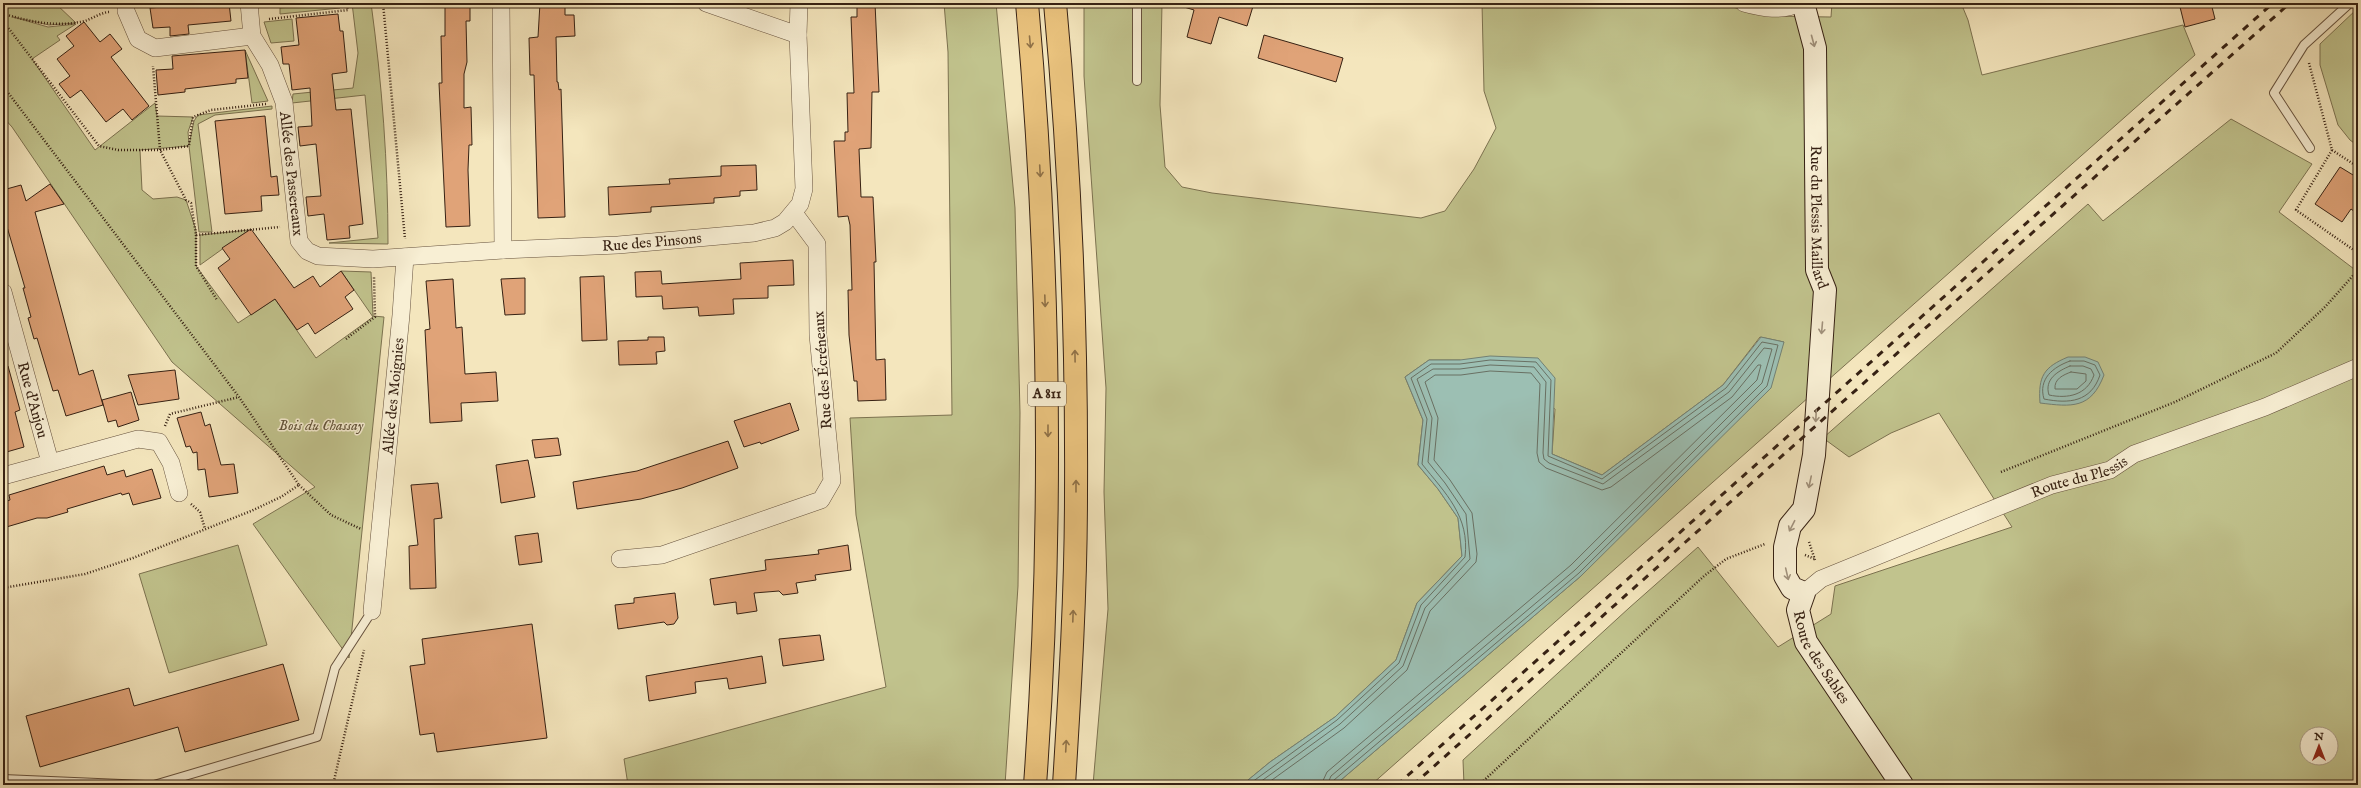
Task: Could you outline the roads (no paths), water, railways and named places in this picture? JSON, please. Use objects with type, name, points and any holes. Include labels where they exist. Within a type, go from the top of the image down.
[{"type":"highway","name":"A 811","points":[[1027,3],[1042,220],[1047,388],[1046,570],[1035,785]]},
{"type":"highway","name":"A 811","points":[[1055,3],[1069,185],[1076,419],[1074,601],[1064,785]]},
{"type":"street","name":"Allée des Passereaux","points":[[249,3],[251,28],[270,65],[284,102],[299,241],[307,251],[318,256],[373,259],[405,257]]},
{"type":"street","points":[[501,3],[503,250]]},
{"type":"street","points":[[706,3],[798,35]]},
{"type":"street","points":[[794,213],[804,189],[798,35],[799,3]]},
{"type":"street","points":[[1744,3],[1762,8],[1791,8],[1799,3]]},
{"type":"street","name":"Rue du Plessis Maillard","points":[[1803,3],[1815,48],[1817,270],[1825,290],[1814,455]]},
{"type":"street","points":[[126,11],[138,39],[155,48],[251,28]]},
{"type":"street","name":"Rue des Pinsons","points":[[405,257],[503,250],[618,245],[754,233],[775,228],[794,213]]},
{"type":"street","name":"Rue des Écréneaux","points":[[620,559],[662,554],[821,500],[832,481],[818,335],[817,244],[794,213]]},
{"type":"street","name":"Allée des Moignies","points":[[372,610],[402,315],[405,257]]},
{"type":"street","name":"Rue d'Anjou","points":[[3,292],[50,462]]},
{"type":"street","name":"Route du Plessis","points":[[1804,593],[1821,579],[2052,485],[2110,470],[2134,454],[2265,407],[2358,367]]},
{"type":"street","points":[[3,476],[138,439],[159,442],[171,463],[179,493]]},
{"type":"street","name":"Route des Sables","points":[[1814,455],[1804,509],[1790,526],[1785,547],[1785,576],[1792,588],[1804,593],[1798,610],[1806,642],[1902,785]]},
{"type":"lane","points":[[1137,3],[1137,81]]},
{"type":"lane","points":[[2310,148],[2274,93],[2304,45],[2350,3]]},
{"type":"lane","points":[[154,785],[317,737],[335,668],[372,610]]},
{"type":"lane","points":[[3,779],[144,785]]},
{"type":"water","points":[[1761,337],[1784,342],[1771,388],[1581,576],[1335,785],[1242,785],[1270,762],[1335,717],[1396,660],[1417,603],[1462,556],[1458,518],[1438,489],[1418,465],[1423,420],[1405,377],[1429,360],[1460,360],[1490,356],[1538,358],[1555,378],[1552,454],[1602,475],[1723,385]]},
{"type":"water","points":[[2068,357],[2085,357],[2098,362],[2104,375],[2099,386],[2086,400],[2079,403],[2062,405],[2040,403],[2040,386],[2044,374],[2053,365]]},
{"type":"railway","points":[[1397,785],[2273,3]]},
{"type":"railway","points":[[1413,785],[2290,3]]},
{"type":"park label","name":"Bois du Chassay","points":[[321,425]]}]
